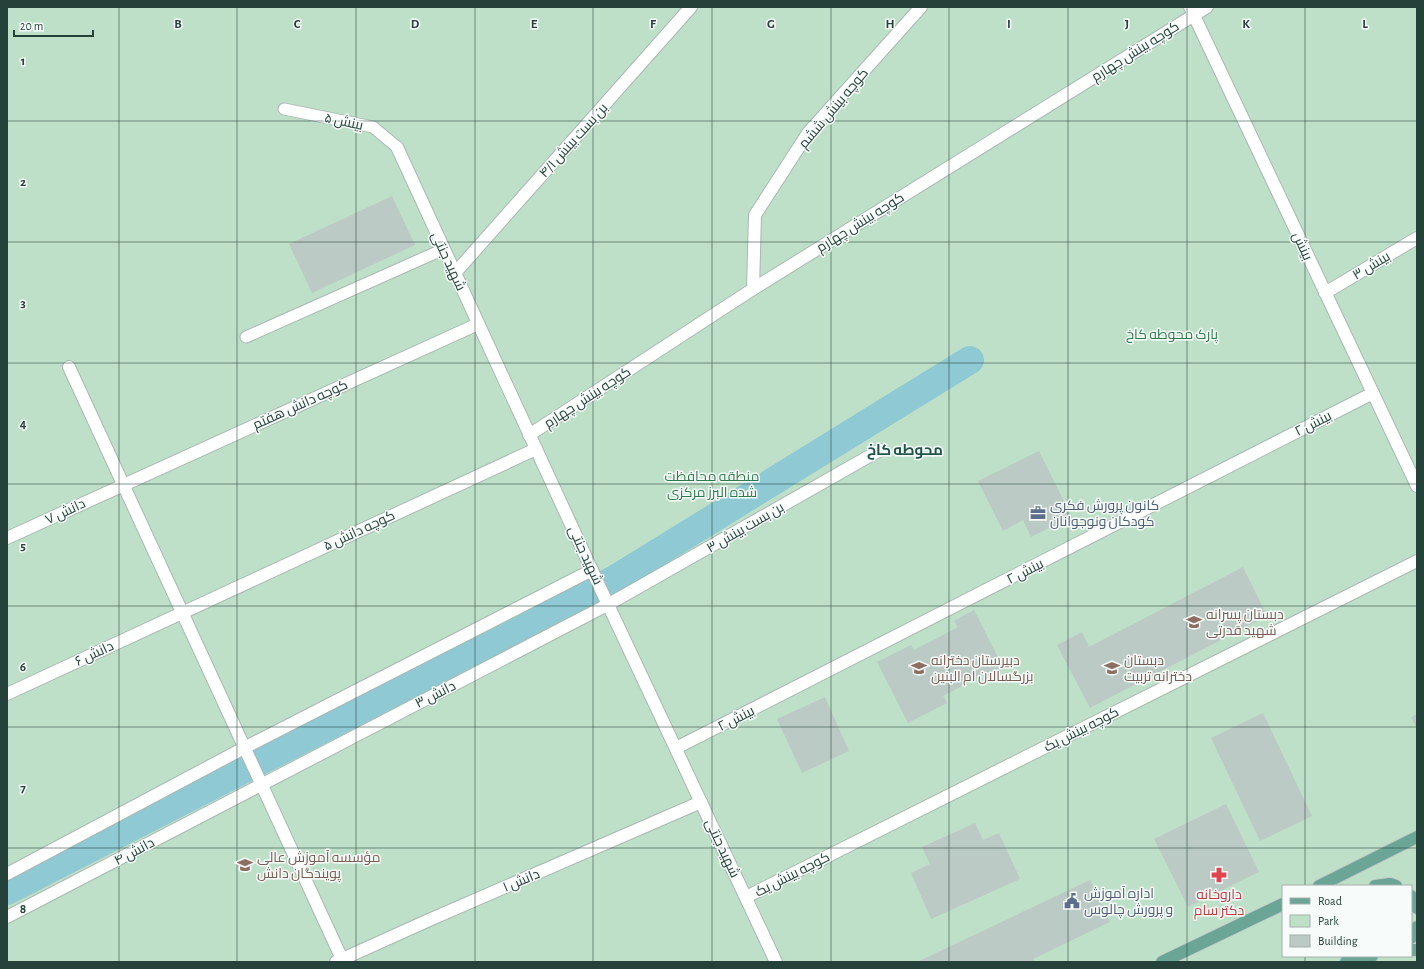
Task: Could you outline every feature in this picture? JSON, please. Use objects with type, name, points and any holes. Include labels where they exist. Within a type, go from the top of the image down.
[{"type":"main road","points":[[1321,885],[1417,837]]},
{"type":"main road","points":[[1382,885],[1393,885]]},
{"type":"main road","points":[[1412,898],[1417,908]]},
{"type":"main road","points":[[1162,962],[1277,909]]},
{"type":"main road","points":[[1412,936],[1417,927]]},
{"type":"main road","points":[[1346,962],[1368,957]]},
{"type":"street","name":"بن بست بینش ۴/۱","points":[[455,273],[691,7]]},
{"type":"street","name":"کوچه بینش ششم","points":[[753,289],[755,215],[808,133],[921,7]]},
{"type":"street","name":"کوچه بینش چهارم","points":[[530,435],[753,289],[1192,11],[1208,7]]},
{"type":"street","name":"بینش","points":[[1192,11],[1417,486]]},
{"type":"street","name":"شهید جنتی","points":[[397,147],[594,575],[607,599],[776,962]]},
{"type":"street","name":"بینش ۳","points":[[1326,293],[1417,238]]},
{"type":"street","name":"کوچه دانش هفتم","points":[[123,485],[478,324]]},
{"type":"street","points":[[69,367],[261,784],[340,961]]},
{"type":"street","name":"بینش ۲","points":[[676,748],[1373,393]]},
{"type":"street","name":"کوچه دانش ۵","points":[[182,612],[536,449]]},
{"type":"street","name":"بن بست بینش ۳","points":[[607,599],[880,450]]},
{"type":"street","name":"دانش ۷","points":[[7,538],[123,485]]},
{"type":"street","name":"کوچه بینش یک","points":[[746,897],[1417,561]]},
{"type":"street","points":[[7,874],[244,748],[594,575]]},
{"type":"street","name":"دانش ۳","points":[[261,784],[607,599]]},
{"type":"street","name":"دانش ۶","points":[[7,694],[182,612]]},
{"type":"street","name":"دانش ۴","points":[[7,918],[261,784]]},
{"type":"street","name":"دانش ۱","points":[[340,961],[428,920],[701,802]]},
{"type":"lane","name":"بینش ۵","points":[[284,109],[373,127],[397,147]]},
{"type":"lane","points":[[246,337],[444,249]]},
{"type":"green space","name":"منطقه محافظت شده البرز مرکزی","points":[[7,7],[1417,7],[1417,962],[7,962]]},
{"type":"building","points":[[392,196],[415,245],[312,293],[289,244]]},
{"type":"building","points":[[1039,451],[1074,521],[1053,532],[1051,527],[1031,537],[1023,520],[1003,531],[978,481]]},
{"type":"building","points":[[1243,567],[1267,616],[1090,708],[1057,645],[1082,632],[1089,647]]},
{"type":"building","points":[[974,610],[1004,669],[985,679],[983,675],[943,696],[947,703],[908,723],[877,662],[911,645],[914,650],[958,627],[954,621]]},
{"type":"building","points":[[825,697],[849,751],[802,773],[777,719]]},
{"type":"building","points":[[1263,713],[1312,816],[1260,841],[1211,738]]},
{"type":"building","points":[[1417,714],[1417,729],[1411,717]]},
{"type":"building","points":[[1226,804],[1259,872],[1188,907],[1154,839]]},
{"type":"building","points":[[975,823],[983,840],[999,833],[1020,879],[931,919],[911,873],[930,864],[922,847]]},
{"type":"building","name":"اداره آموزش و پرورش چالوس","points":[[1090,880],[1110,922],[1033,959],[1035,962],[917,962]]},
{"type":"waterway","points":[[7,891],[615,579],[970,360]]},
{"type":"place","name":"کانون پرورش فکری کودکان ونوجوانان","points":[[1038,513]]},
{"type":"place","name":"دبستان پسرانه شهید قدرتی","points":[[1194,622]]},
{"type":"place","name":"دبیرستان دخترانه بزرگسالان ام البنین","points":[[919,668]]},
{"type":"place","name":"دبستان دخترانه تربیت","points":[[1112,668]]},
{"type":"place","name":"مؤسسه آموزش عالی پویندگان دانش","points":[[245,865]]},
{"type":"place","name":"داروخانه دکتر سام","points":[[1219,875]]},
{"type":"place","name":"اداره آموزش و پرورش چالوس","points":[[1072,901]]},
{"type":"district","name":"محوطه کاخ","points":[[905,450]]},
{"type":"park label","name":"پارک محوطه کاخ","points":[[1172,334]]}]
